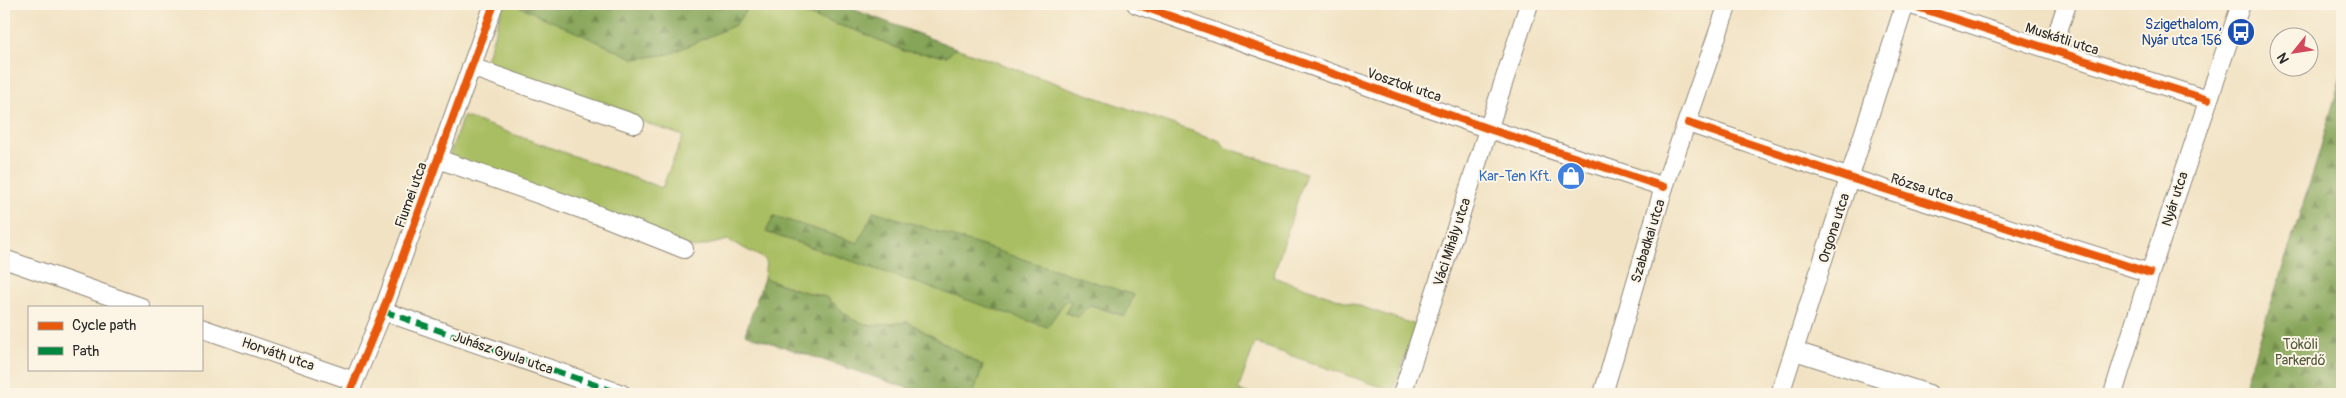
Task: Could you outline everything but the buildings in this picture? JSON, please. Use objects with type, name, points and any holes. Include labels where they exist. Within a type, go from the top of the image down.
[{"type":"street","name":"Fiumei utca","points":[[352,388],[383,311],[494,4]]},
{"type":"street","name":"Vosztok utca","points":[[1136,4],[1489,128],[1664,187]]},
{"type":"street","name":"Váci Mihály utca","points":[[1402,394],[1529,4]]},
{"type":"street","name":"Szabadkai utca","points":[[1603,394],[1664,187],[1688,123],[1728,4]]},
{"type":"street","name":"Muskátli utca","points":[[1906,4],[2208,100]]},
{"type":"street","name":"Orgona utca","points":[[1780,394],[1906,4]]},
{"type":"street","points":[[2052,49],[2068,4]]},
{"type":"street","name":"Nyár utca","points":[[2113,394],[2150,273],[2241,4]]},
{"type":"street","points":[[471,67],[635,124]]},
{"type":"street","name":"Rózsa utca","points":[[1688,123],[1850,178],[2150,273]]},
{"type":"street","points":[[438,158],[601,216],[684,249]]},
{"type":"street","points":[[4,259],[138,306]]},
{"type":"street","name":"Juhász Gyula utca","points":[[383,311],[622,394]]},
{"type":"street","name":"Horváth utca","points":[[202,328],[352,388]]},
{"type":"street","points":[[1794,351],[1929,394]]},
{"type":"green space","points":[[504,4],[735,25],[750,5],[778,6],[858,31],[904,51],[947,56],[956,48],[1220,141],[1226,148],[1306,173],[1273,277],[1416,325],[1393,391],[1255,343],[1238,390],[1250,394],[973,394],[983,366],[908,322],[872,326],[853,320],[826,297],[801,291],[764,278],[766,261],[728,240],[694,248],[583,205],[448,160],[463,116],[662,188],[683,136],[484,66]],"holes":[[[774,216],[858,243],[1133,295],[1124,316],[1090,305],[1078,317],[1066,313],[1071,301],[1066,300],[1047,326],[766,232]]]},
{"type":"green space","points":[[514,4],[839,4],[956,48],[947,56],[904,51],[858,31],[778,6],[750,5],[735,25],[670,54],[635,59]]},
{"type":"green space","name":"Tököli Parkerdő","points":[[2342,73],[2342,394],[2242,394],[2315,167]]},
{"type":"green space","points":[[874,211],[1134,295],[1125,316],[1090,305],[1078,317],[1066,313],[1071,301],[1066,300],[1047,327],[766,232],[774,216],[858,243]]},
{"type":"green space","points":[[764,278],[801,291],[826,297],[853,320],[872,326],[908,322],[983,366],[973,394],[925,394],[745,334]]},
{"type":"marked path","points":[[383,311],[622,394]]},
{"type":"cycle path","points":[[349,394],[383,311],[494,4]]},
{"type":"cycle path","points":[[1136,4],[1489,129],[1664,187]]},
{"type":"cycle path","points":[[1908,4],[2208,100]]},
{"type":"cycle path","points":[[1688,123],[1850,178],[2150,273]]},
{"type":"place","name":"Szigethalom, Nyár utca 156","points":[[2241,32]]},
{"type":"place","name":"Kar-Ten Kft.","points":[[1571,176]]}]
